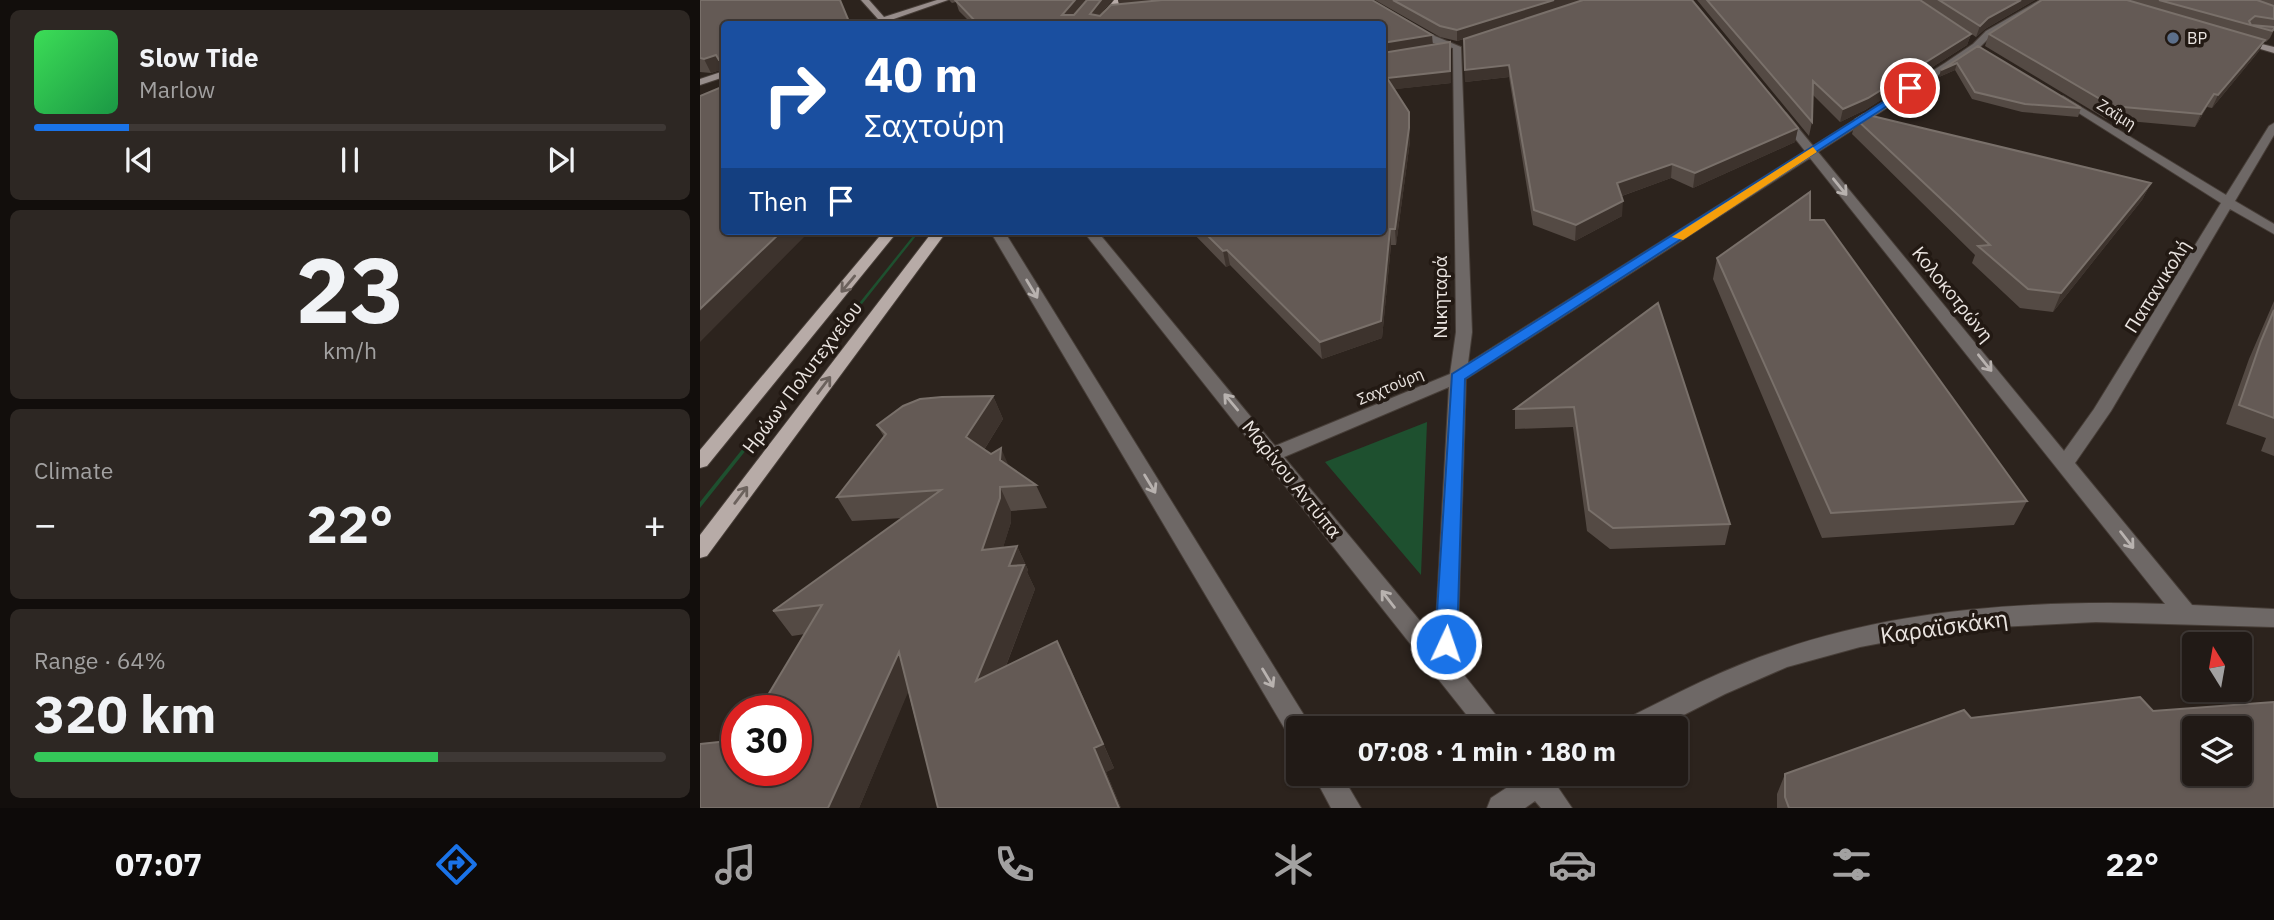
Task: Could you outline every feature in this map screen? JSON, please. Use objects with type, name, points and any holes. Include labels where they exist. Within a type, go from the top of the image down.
[{"type":"main road","points":[[1101,21],[1118,0]]},
{"type":"main road","name":"Ηρώων Πολυτεχνείου","points":[[700,462],[888,235]]},
{"type":"main road","name":"Ηρώων Πολυτεχνείου","points":[[700,550],[937,235]]},
{"type":"street","points":[[865,0],[882,21]]},
{"type":"street","points":[[914,0],[924,18]]},
{"type":"street","points":[[889,21],[944,0]]},
{"type":"street","name":"Σαχτούρη","points":[[1273,454],[1458,377],[1811,151],[1981,49],[1989,33],[2045,0]]},
{"type":"street","points":[[1110,10],[1120,10]]},
{"type":"street","points":[[1410,26],[1436,41],[1461,46]]},
{"type":"street","points":[[1965,34],[1981,49]]},
{"type":"street","points":[[2225,35],[2274,50]]},
{"type":"street","points":[[1435,51],[1461,46]]},
{"type":"street","name":"Νικηταρά","points":[[1445,671],[1458,377],[1464,332],[1461,46]]},
{"type":"street","points":[[701,82],[721,75]]},
{"type":"street","name":"Ζαΐμη","points":[[2055,95],[2274,230]]},
{"type":"street","name":"Κολοκοτρώνη","points":[[1774,105],[2066,462],[2184,612]]},
{"type":"street","name":"Παπανικολή","points":[[2066,462],[2102,411],[2230,203],[2239,180],[2274,126]]},
{"type":"street","points":[[998,235],[1291,716]]},
{"type":"street","name":"Μαρίνου Αντύπα","points":[[1093,235],[1483,716]]},
{"type":"street","name":"Καραϊσκάκη","points":[[1655,716],[1696,694],[1802,652],[1915,627],[2034,616],[2184,612],[2274,618]]},
{"type":"street","points":[[1333,786],[1347,808]]},
{"type":"street","points":[[1501,808],[1529,786]]},
{"type":"street","points":[[1545,786],[1558,808]]},
{"type":"green space","points":[[914,235],[917,235],[700,508],[700,502]]},
{"type":"green space","points":[[1427,422],[1421,575],[1325,462]]},
{"type":"building","points":[[700,0],[840,0],[849,21],[721,21],[721,60],[716,55],[700,58]]},
{"type":"building","points":[[955,0],[1075,0],[1062,15],[1074,15],[1087,0],[1101,0],[1090,14],[1100,16],[1111,5],[1162,0],[1372,0],[1432,35],[1386,42],[1386,21],[975,21]]},
{"type":"building","points":[[1393,0],[1554,0],[1457,30],[1440,26]]},
{"type":"building","points":[[1583,0],[1692,0],[1798,128],[1695,173],[1672,164],[1617,183],[1623,201],[1576,225],[1534,210],[1509,65],[1465,70],[1464,39]]},
{"type":"building","points":[[1707,0],[1920,0],[1971,34],[1868,98],[1843,109],[1813,81],[1812,122]]},
{"type":"building","points":[[1939,0],[2021,0],[1988,18],[1980,26]]},
{"type":"building","points":[[2042,0],[2127,0],[2265,40],[2218,95],[2214,94],[2201,114],[2112,106],[1989,34]]},
{"type":"building","points":[[2159,0],[2257,0],[2274,6],[2274,19],[2255,16],[2249,21],[2251,25],[2274,29],[2272,31]]},
{"type":"building","points":[[1450,42],[1450,71],[1387,78],[1409,112],[1409,128],[1395,229],[1390,229],[1381,321],[1320,342],[1227,250],[1223,251],[1207,235],[1386,235],[1386,52]]},
{"type":"building","points":[[1978,46],[2081,108],[2025,104],[1975,92],[1957,63],[1941,70]]},
{"type":"building","points":[[721,87],[721,235],[778,235],[700,309],[700,96]]},
{"type":"building","points":[[1864,114],[2151,183],[2061,293],[2028,289],[1978,246],[1990,245],[1856,119]]},
{"type":"building","points":[[1810,192],[1810,220],[1824,220],[2027,501],[1831,513],[1717,258]]},
{"type":"building","points":[[1658,303],[1730,524],[1613,528],[1589,510],[1574,407],[1515,409]]},
{"type":"building","points":[[2274,310],[2274,418],[2239,405]]},
{"type":"building","points":[[993,396],[966,437],[991,454],[1001,448],[1000,460],[1036,485],[1000,487],[1000,498],[982,550],[1017,546],[1009,566],[1024,565],[976,681],[1057,641],[1103,744],[1094,748],[1119,808],[938,808],[899,652],[828,808],[700,808],[700,744],[721,742],[721,786],[812,786],[812,695],[768,695],[822,605],[773,611],[941,490],[837,497],[886,434],[877,425],[903,406],[920,399]]},
{"type":"building","points":[[2140,697],[2153,711],[2274,702],[2274,808],[1789,808],[1785,797],[1785,774],[1964,710],[1971,718]]},
{"type":"slow traffic","points":[[1678,237],[1813,150]]},
{"type":"place","name":"BP","points":[[2173,38]]},
{"type":"route","points":[[1446,644],[1458,377],[1910,88]]}]
